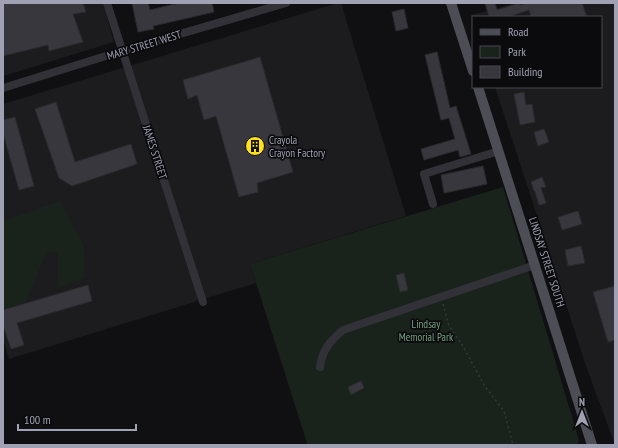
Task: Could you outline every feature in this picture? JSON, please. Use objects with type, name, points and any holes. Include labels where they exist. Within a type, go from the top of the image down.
[{"type":"main road","points":[[451,3],[472,68]]},
{"type":"main road","name":"LINDSAY STREET SOUTH","points":[[478,88],[592,445]]},
{"type":"street","name":"JAMES STREET","points":[[107,3],[203,302]]},
{"type":"street","name":"MARY STREET WEST","points":[[3,88],[122,51],[286,3]]},
{"type":"street","points":[[433,204],[424,174],[499,152]]},
{"type":"street","points":[[320,367],[321,358],[325,349],[331,340],[343,330],[535,265]]},
{"type":"path","points":[[441,297],[449,326],[463,346],[484,385],[504,411],[513,445]]},
{"type":"shaded area","points":[[3,3],[103,3],[114,42],[3,76]]},
{"type":"shaded area","points":[[341,3],[406,216],[250,264],[256,283],[9,359],[3,339],[3,104]]},
{"type":"shaded area","points":[[517,3],[615,3],[615,445],[586,366],[495,88],[602,88],[602,16],[472,16],[472,18],[471,15]]},
{"type":"green space","name":"Lindsay Memorial Park","points":[[503,187],[579,440],[577,445],[306,445],[307,443],[250,264]]},
{"type":"green space","points":[[60,201],[84,245],[85,278],[58,288],[58,253],[47,251],[27,300],[3,327],[3,221]]},
{"type":"building","points":[[3,3],[83,3],[86,12],[73,14],[83,42],[49,51],[48,45],[3,56]]},
{"type":"building","points":[[132,3],[148,3],[150,10],[179,3],[212,3],[214,12],[153,26],[154,29],[138,32]]},
{"type":"building","points":[[485,3],[495,3],[497,10],[519,3],[520,5],[527,3],[582,3],[587,16],[531,16],[529,10],[511,16],[489,16]]},
{"type":"building","points":[[404,9],[408,28],[396,31],[392,12]]},
{"type":"building","points":[[437,52],[450,108],[456,106],[471,154],[460,157],[458,150],[424,160],[421,149],[455,139],[449,118],[441,120],[425,55]]},
{"type":"building","name":"Crayola Crayon Factory","points":[[260,57],[293,172],[257,183],[258,192],[239,197],[216,116],[204,120],[197,95],[188,99],[183,80]]},
{"type":"building","points":[[524,92],[526,105],[532,104],[535,122],[520,125],[514,94]]},
{"type":"building","points":[[56,102],[75,162],[131,144],[137,164],[72,186],[59,178],[35,109]]},
{"type":"building","points":[[15,117],[34,186],[19,190],[3,133],[3,120]]},
{"type":"building","points":[[544,129],[549,142],[538,146],[534,132]]},
{"type":"building","points":[[483,166],[487,184],[444,193],[441,175]]},
{"type":"building","points":[[542,177],[546,187],[541,188],[546,203],[539,205],[531,182]]},
{"type":"building","points":[[578,211],[582,224],[562,230],[558,217]]},
{"type":"building","points":[[581,246],[585,263],[568,266],[565,250]]},
{"type":"building","points":[[404,273],[408,290],[400,292],[396,275]]},
{"type":"building","points":[[88,285],[92,301],[17,323],[24,345],[11,349],[3,325],[3,310]]},
{"type":"building","points":[[615,286],[615,340],[608,342],[593,292]]},
{"type":"building","points":[[361,381],[364,388],[351,395],[348,387]]},
{"type":"place","name":"Crayola Crayon Factory","points":[[255,146]]}]
